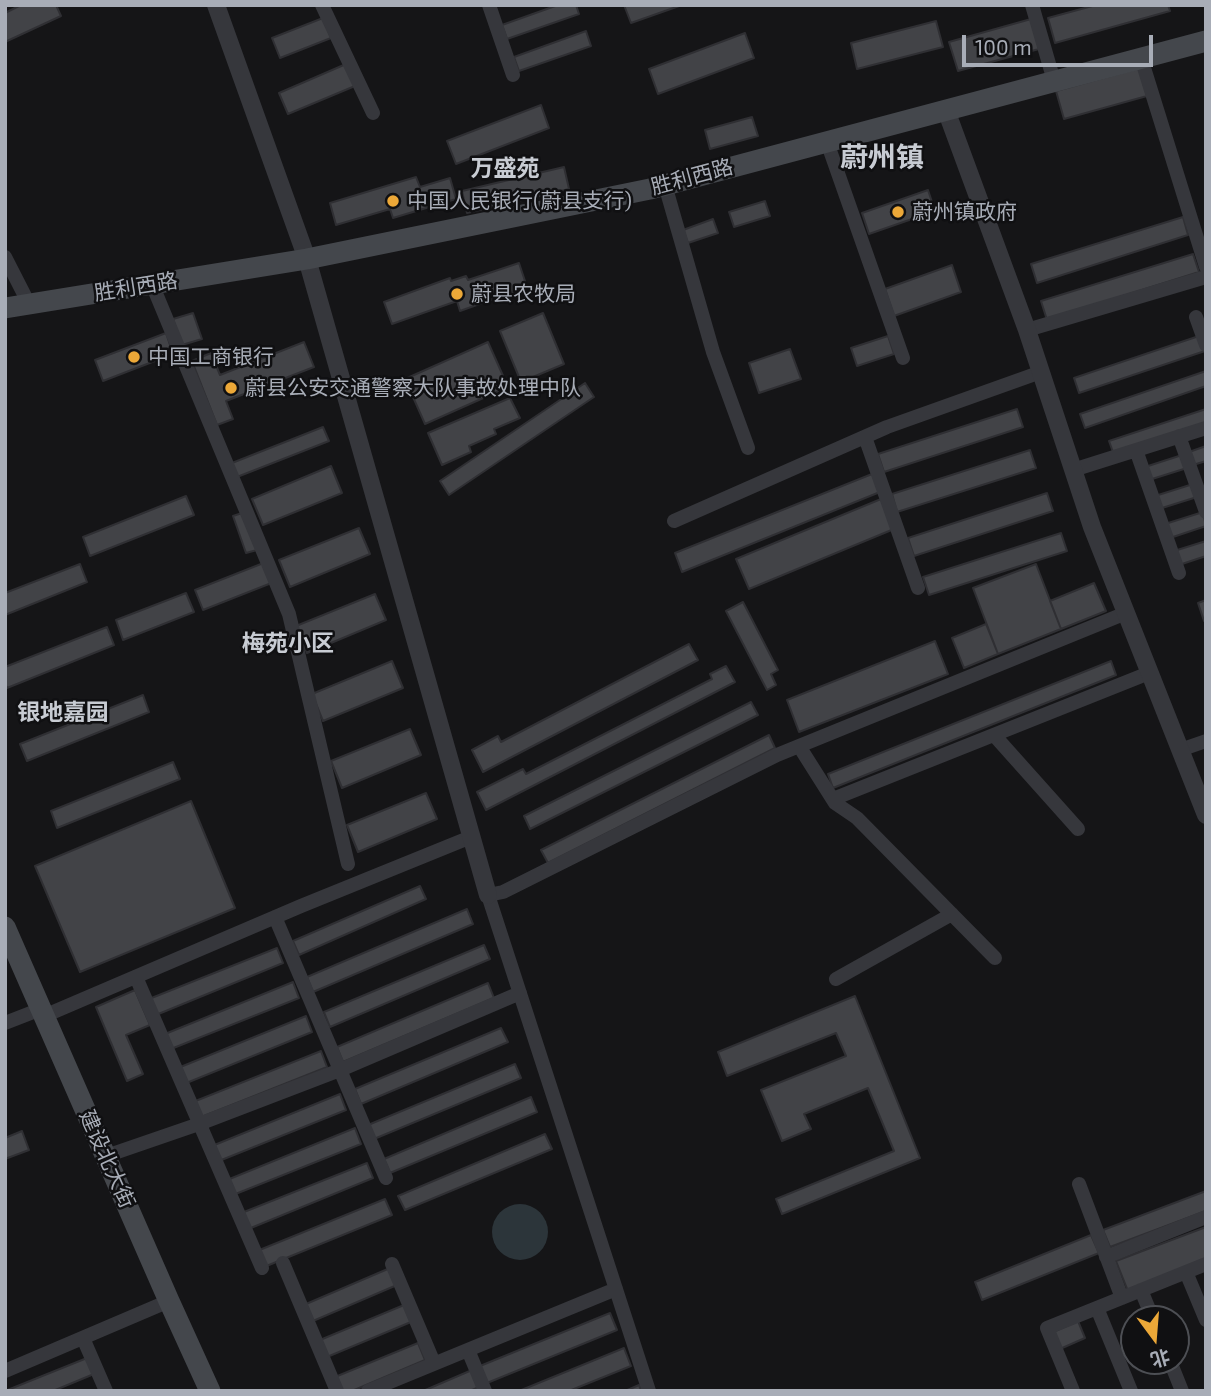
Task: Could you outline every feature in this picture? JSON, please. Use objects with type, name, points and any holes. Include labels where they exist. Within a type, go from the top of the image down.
[{"type":"main road","name":"胜利西路","points":[[5,308],[307,259],[665,185],[1206,41]]},
{"type":"main road","name":"建设北大街","points":[[5,927],[210,1391]]},
{"type":"street","points":[[216,5],[307,259],[488,895],[649,1391]]},
{"type":"street","points":[[321,5],[373,113]]},
{"type":"street","points":[[489,5],[513,75]]},
{"type":"street","points":[[1032,5],[1054,81]]},
{"type":"street","points":[[1142,58],[1206,267]]},
{"type":"street","points":[[946,110],[1027,330],[1092,527],[1206,815]]},
{"type":"street","points":[[827,142],[903,358]]},
{"type":"street","points":[[665,185],[713,352],[748,447]]},
{"type":"street","points":[[5,257],[29,304]]},
{"type":"street","points":[[1027,330],[1206,277]]},
{"type":"street","points":[[152,284],[289,614],[348,864]]},
{"type":"street","points":[[1196,317],[1206,345]]},
{"type":"street","points":[[674,521],[899,422],[1041,372]]},
{"type":"street","points":[[1073,470],[1206,428]]},
{"type":"street","points":[[865,436],[918,588]]},
{"type":"street","points":[[1180,436],[1206,512]]},
{"type":"street","points":[[1136,450],[1178,573]]},
{"type":"street","points":[[488,895],[503,892],[777,755],[1126,613]]},
{"type":"street","points":[[833,799],[1149,673]]},
{"type":"street","points":[[994,735],[1078,829]]},
{"type":"street","points":[[1180,750],[1206,741]]},
{"type":"street","points":[[799,746],[835,803],[857,818],[995,958]]},
{"type":"street","points":[[5,1023],[43,1013],[136,977],[471,837]]},
{"type":"street","points":[[836,979],[952,914]]},
{"type":"street","points":[[275,917],[386,1178]]},
{"type":"street","points":[[136,977],[262,1268]]},
{"type":"street","points":[[106,1156],[340,1070],[520,993]]},
{"type":"street","points":[[1079,1184],[1122,1298]]},
{"type":"street","points":[[1106,1257],[1206,1217]]},
{"type":"street","points":[[283,1263],[337,1391]]},
{"type":"street","points":[[392,1264],[434,1363]]},
{"type":"street","points":[[1073,1391],[1047,1328],[1206,1264]]},
{"type":"street","points":[[1186,1272],[1206,1320]]},
{"type":"street","points":[[368,1391],[616,1289]]},
{"type":"street","points":[[1141,1290],[1147,1305]]},
{"type":"street","points":[[5,1371],[169,1301]]},
{"type":"street","points":[[1097,1308],[1131,1391]]},
{"type":"street","points":[[83,1338],[106,1391]]},
{"type":"street","points":[[468,1350],[485,1391]]},
{"type":"shaded area","points":[[520,1204],[531,1206],[540,1212],[546,1221],[546,1243],[540,1252],[531,1258],[520,1260],[509,1258],[500,1252],[494,1243],[492,1232],[494,1221],[500,1212],[509,1206]]},
{"type":"building","points":[[21,5],[56,5],[61,16],[5,42],[5,13]]},
{"type":"building","points":[[558,5],[576,5],[579,14],[507,39],[502,25]]},
{"type":"building","points":[[624,5],[682,5],[631,23]]},
{"type":"building","points":[[1096,5],[1168,5],[1170,11],[1055,43],[1048,18]]},
{"type":"building","points":[[323,18],[331,38],[280,58],[272,38]]},
{"type":"building","points":[[1031,19],[1039,49],[958,71],[949,42]]},
{"type":"building","points":[[936,21],[943,47],[857,69],[851,43]]},
{"type":"building","points":[[586,31],[591,46],[519,71],[514,57]]},
{"type":"building","points":[[745,33],[754,58],[658,94],[649,69]]},
{"type":"building","points":[[346,64],[355,86],[288,114],[279,93]]},
{"type":"building","points":[[1139,68],[1147,96],[1064,119],[1056,91]]},
{"type":"building","points":[[541,105],[549,128],[456,164],[447,141]]},
{"type":"building","points":[[752,117],[758,136],[710,149],[705,130]]},
{"type":"building","points":[[564,167],[569,189],[467,213],[462,191]]},
{"type":"building","name":"中国人民银行(蔚县支行)","points":[[416,177],[420,187],[450,178],[456,199],[393,218],[390,209],[336,225],[330,203]]},
{"type":"building","name":"蔚州镇政府","points":[[928,190],[935,211],[869,234],[862,213]]},
{"type":"building","points":[[765,201],[770,216],[734,227],[729,212]]},
{"type":"building","points":[[1183,217],[1188,235],[1037,283],[1031,264]]},
{"type":"building","points":[[713,219],[718,233],[688,243],[683,230]]},
{"type":"building","points":[[1193,254],[1199,272],[1047,320],[1041,301]]},
{"type":"building","name":"蔚县农牧局","points":[[519,263],[527,287],[460,311],[457,301],[392,324],[384,302],[450,278],[451,281],[466,276],[468,280]]},
{"type":"building","points":[[952,265],[961,292],[894,316],[885,289]]},
{"type":"building","points":[[193,313],[202,339],[182,345],[173,319]]},
{"type":"building","points":[[543,313],[564,364],[521,382],[500,331]]},
{"type":"building","name":"中国工商银行","points":[[166,333],[173,354],[103,381],[95,360]]},
{"type":"building","points":[[888,336],[894,354],[857,366],[851,348]]},
{"type":"building","points":[[1199,336],[1205,351],[1079,393],[1074,378]]},
{"type":"building","name":"蔚县公安交通警察大队事故处理中队","points":[[304,342],[314,367],[226,401],[233,419],[217,425],[192,361],[211,353],[220,375]]},
{"type":"building","points":[[488,342],[508,387],[425,424],[405,379]]},
{"type":"building","points":[[790,349],[801,379],[759,393],[749,363]]},
{"type":"building","points":[[1206,371],[1206,386],[1085,428],[1080,414]]},
{"type":"building","points":[[585,383],[594,397],[449,495],[440,481]]},
{"type":"building","points":[[510,398],[520,418],[494,429],[496,434],[469,446],[471,452],[442,465],[428,433]]},
{"type":"building","points":[[1017,409],[1023,427],[884,472],[878,454]]},
{"type":"building","points":[[1206,409],[1206,424],[1114,455],[1109,441]]},
{"type":"building","points":[[323,427],[329,441],[237,477],[232,463]]},
{"type":"building","points":[[1206,446],[1206,461],[1193,465],[1189,452]]},
{"type":"building","points":[[1030,450],[1036,468],[897,512],[892,494]]},
{"type":"building","points":[[1182,455],[1187,468],[1149,480],[1145,467]]},
{"type":"building","points":[[331,466],[342,493],[263,525],[252,499]]},
{"type":"building","points":[[872,474],[880,492],[682,572],[675,553]]},
{"type":"building","points":[[1193,484],[1197,497],[1159,509],[1155,496]]},
{"type":"building","points":[[1047,493],[1053,511],[914,556],[908,538]]},
{"type":"building","points":[[186,496],[194,515],[90,556],[83,537]]},
{"type":"building","points":[[881,499],[894,529],[749,589],[736,559]]},
{"type":"building","points":[[245,512],[257,550],[246,553],[233,516]]},
{"type":"building","points":[[1203,512],[1206,526],[1170,538],[1165,524]]},
{"type":"building","points":[[359,528],[370,554],[290,587],[279,560]]},
{"type":"building","points":[[1061,533],[1067,551],[929,595],[923,577]]},
{"type":"building","points":[[1206,541],[1206,556],[1179,565],[1174,551]]},
{"type":"building","points":[[266,562],[274,582],[203,610],[195,590]]},
{"type":"building","points":[[80,564],[87,582],[5,615],[5,593]]},
{"type":"building","points":[[1036,564],[1061,629],[998,654],[973,588]]},
{"type":"building","points":[[1094,583],[1106,611],[1061,629],[1050,601]]},
{"type":"building","points":[[186,593],[194,612],[123,640],[116,620]]},
{"type":"building","points":[[375,594],[386,620],[307,653],[296,626]]},
{"type":"building","points":[[1206,600],[1206,621],[1204,621],[1198,603]]},
{"type":"building","points":[[743,602],[778,670],[771,674],[776,685],[767,690],[726,611]]},
{"type":"building","points":[[986,624],[998,654],[964,668],[952,638]]},
{"type":"building","points":[[107,627],[114,645],[7,688],[5,667]]},
{"type":"building","points":[[935,641],[948,674],[799,732],[787,700]]},
{"type":"building","points":[[689,644],[698,660],[483,772],[472,750],[498,736],[501,742]]},
{"type":"building","points":[[392,661],[403,688],[323,721],[312,694]]},
{"type":"building","points":[[1111,661],[1116,675],[833,788],[828,774]]},
{"type":"building","points":[[726,666],[735,682],[486,810],[477,792],[523,769],[526,774],[712,679],[710,674]]},
{"type":"building","points":[[143,695],[149,712],[27,761],[20,744]]},
{"type":"building","points":[[751,702],[758,715],[530,829],[524,816]]},
{"type":"building","points":[[410,729],[421,755],[342,788],[331,761]]},
{"type":"building","points":[[769,735],[775,748],[548,863],[541,850]]},
{"type":"building","points":[[173,762],[180,779],[57,828],[51,811]]},
{"type":"building","points":[[426,793],[437,819],[358,852],[347,825]]},
{"type":"building","points":[[191,801],[235,908],[80,972],[35,866]]},
{"type":"building","points":[[420,886],[426,899],[299,955],[293,941]]},
{"type":"building","points":[[467,909],[473,924],[313,992],[307,977]]},
{"type":"building","points":[[484,945],[490,959],[330,1027],[324,1012]]},
{"type":"building","points":[[277,948],[283,963],[156,1015],[149,999]]},
{"type":"building","points":[[293,982],[299,998],[171,1049],[165,1034]]},
{"type":"building","points":[[488,983],[494,998],[343,1062],[337,1047]]},
{"type":"building","points":[[135,990],[150,1025],[126,1035],[143,1074],[127,1081],[96,1007]]},
{"type":"building","points":[[855,996],[920,1158],[782,1214],[776,1199],[894,1151],[868,1088],[804,1114],[811,1129],[782,1141],[761,1090],[846,1056],[836,1033],[727,1076],[718,1052]]},
{"type":"building","points":[[306,1016],[312,1032],[184,1084],[178,1068]]},
{"type":"building","points":[[501,1028],[508,1042],[361,1104],[355,1089]]},
{"type":"building","points":[[321,1051],[327,1067],[199,1118],[193,1102]]},
{"type":"building","points":[[515,1064],[521,1078],[374,1139],[368,1125]]},
{"type":"building","points":[[340,1094],[346,1110],[219,1161],[212,1146]]},
{"type":"building","points":[[531,1097],[537,1112],[390,1173],[384,1159]]},
{"type":"building","points":[[355,1128],[361,1144],[233,1195],[227,1180]]},
{"type":"building","points":[[22,1131],[29,1150],[5,1159],[5,1138]]},
{"type":"building","points":[[545,1134],[552,1149],[405,1210],[398,1196]]},
{"type":"building","points":[[367,1163],[373,1178],[246,1230],[239,1214]]},
{"type":"building","points":[[1206,1191],[1206,1211],[1110,1247],[1103,1230]]},
{"type":"building","points":[[385,1199],[392,1215],[264,1267],[257,1251]]},
{"type":"building","points":[[1206,1227],[1206,1260],[1128,1291],[1116,1261]]},
{"type":"building","points":[[1091,1235],[1099,1253],[982,1300],[975,1282]]},
{"type":"building","points":[[390,1268],[397,1285],[313,1321],[306,1304]]},
{"type":"building","points":[[404,1305],[411,1322],[327,1357],[320,1340]]},
{"type":"building","points":[[610,1313],[617,1330],[487,1383],[480,1366]]},
{"type":"building","points":[[1078,1321],[1085,1338],[1060,1349],[1053,1332]]},
{"type":"building","points":[[418,1343],[425,1360],[352,1391],[341,1391],[335,1377]]},
{"type":"building","points":[[624,1348],[631,1366],[569,1391],[519,1391]]},
{"type":"building","points":[[87,1358],[94,1374],[53,1391],[5,1391]]},
{"type":"building","points":[[472,1370],[479,1387],[470,1391],[423,1391]]},
{"type":"building","points":[[639,1385],[641,1391],[625,1391]]},
{"type":"place","name":"中国人民银行(蔚县支行)","points":[[393,201]]},
{"type":"place","name":"蔚州镇政府","points":[[898,212]]},
{"type":"place","name":"蔚县农牧局","points":[[457,294]]},
{"type":"place","name":"中国工商银行","points":[[134,357]]},
{"type":"place","name":"蔚县公安交通警察大队事故处理中队","points":[[231,388]]},
{"type":"district","name":"蔚州镇","points":[[882,158]]},
{"type":"district","name":"万盛苑","points":[[505,168]]},
{"type":"district","name":"梅苑小区","points":[[288,643]]},
{"type":"district","name":"银地嘉园","points":[[63,712]]}]
